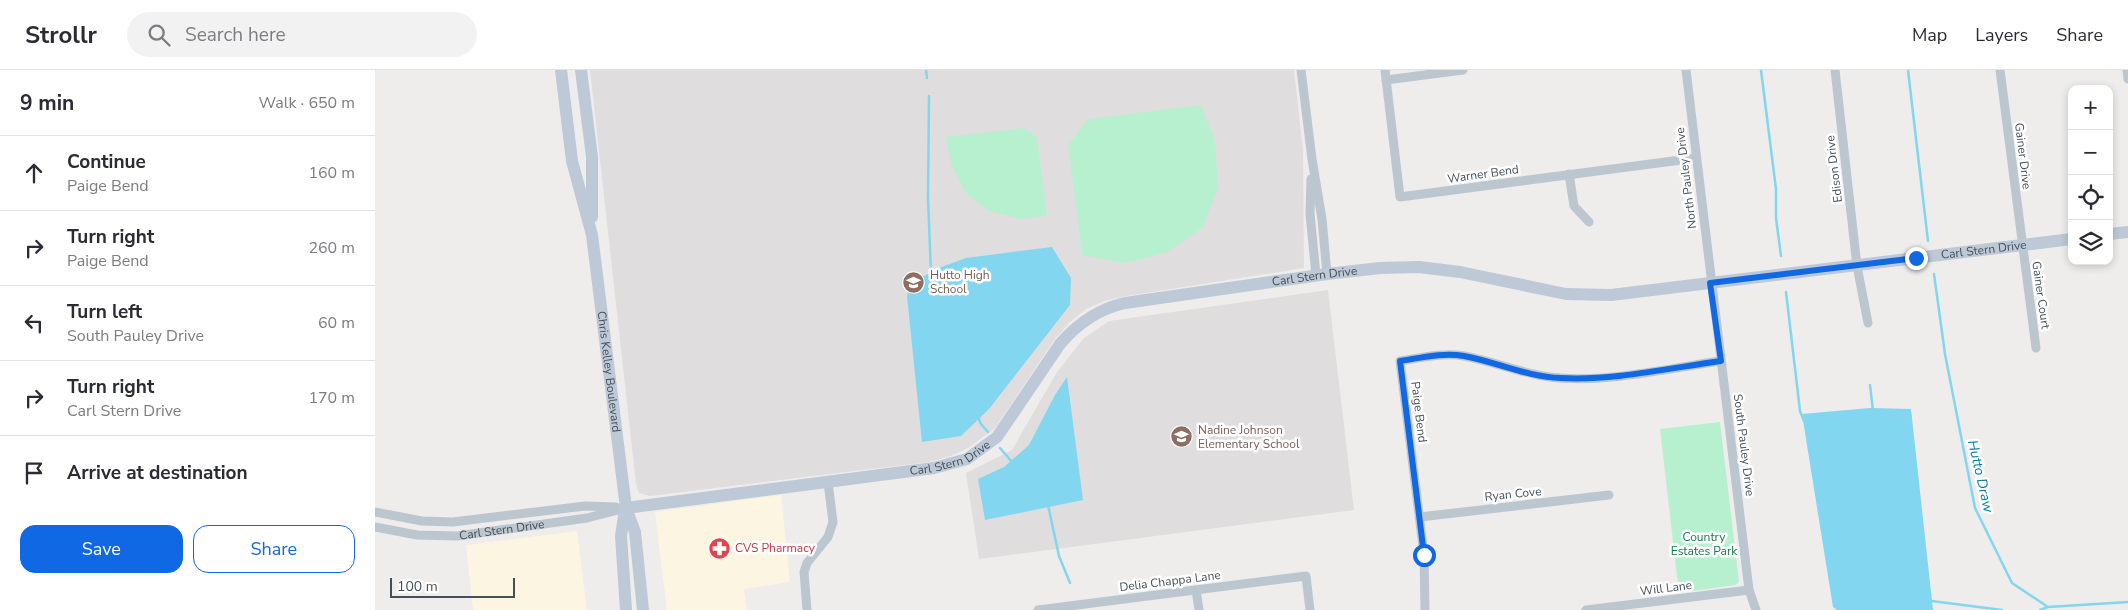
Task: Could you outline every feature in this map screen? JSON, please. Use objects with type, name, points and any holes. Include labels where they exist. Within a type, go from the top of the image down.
[{"type":"street","name":"Chris Kelley Boulevard","points":[[561,70],[572,161],[592,235]]},
{"type":"street","name":"Chris Kelley Boulevard","points":[[581,70],[592,157],[592,235],[626,508],[635,532],[643,610]]},
{"type":"street","points":[[1301,70],[1311,159],[1322,219],[1322,275]]},
{"type":"street","name":"Warner Bend","points":[[1385,70],[1401,198],[1696,158]]},
{"type":"street","points":[[1386,80],[1463,70]]},
{"type":"street","name":"North Pauley Drive","points":[[1686,70],[1710,283]]},
{"type":"street","name":"Edison Drive","points":[[1835,70],[1857,266],[1868,323]]},
{"type":"street","name":"Gainer Drive","points":[[2000,70],[2021,245]]},
{"type":"street","points":[[2127,70],[2128,79]]},
{"type":"street","points":[[1569,174],[1574,206],[1589,222]]},
{"type":"street","points":[[2113,234],[2128,232]]},
{"type":"street","name":"Carl Stern Drive","points":[[375,527],[417,534],[457,536],[587,518],[626,508],[934,468],[967,459],[978,453],[997,437],[1060,344],[1070,333],[1088,318],[1106,308],[1125,303],[1322,275],[1380,268],[1419,267],[1453,271],[1566,294],[1643,292],[2068,239]]},
{"type":"street","name":"Gainer Court","points":[[2021,245],[2036,348]]},
{"type":"street","name":"South Pauley Drive","points":[[1710,283],[1749,590],[1756,610]]},
{"type":"street","name":"Paige Bend","points":[[1425,610],[1424,555],[1400,361],[1437,356],[1463,356],[1531,374],[1574,379],[1611,376],[1721,361]]},
{"type":"street","points":[[807,610],[804,572],[814,553],[828,537],[833,522],[828,482]]},
{"type":"street","name":"Ryan Cove","points":[[1420,517],[1609,495]]},
{"type":"street","name":"Carl Stern Drive","points":[[375,512],[422,521],[453,522],[585,506],[626,508]]},
{"type":"street","name":"Chris Kelley Boulevard","points":[[626,508],[621,536],[626,610]]},
{"type":"street","name":"Delia Chappa Lane","points":[[1038,610],[1083,607],[1306,576],[1310,610]]},
{"type":"street","points":[[1196,590],[1199,610]]},
{"type":"street","name":"Will Lane","points":[[1586,610],[1646,606],[1749,590]]},
{"type":"shaded area","name":"Hutto High School","points":[[590,70],[1294,70],[1303,150],[1304,268],[1127,296],[1104,301],[1086,309],[1070,322],[1055,339],[995,428],[968,448],[951,456],[929,462],[650,496],[639,493],[636,484]]},
{"type":"shaded area","name":"Nadine Johnson Elementary School","points":[[1328,290],[1354,510],[979,559],[966,473],[1012,450],[1057,372],[1084,338],[1109,321]]},
{"type":"shaded area","points":[[781,495],[790,582],[744,589],[747,610],[667,610],[655,512]]},
{"type":"shaded area","points":[[577,531],[587,610],[473,610],[466,545]]},
{"type":"green space","points":[[1201,105],[1215,141],[1218,188],[1203,227],[1168,252],[1125,263],[1082,255],[1068,145],[1088,119]]},
{"type":"green space","points":[[1024,128],[1037,137],[1047,216],[1020,219],[989,211],[965,192],[951,164],[946,137]]},
{"type":"green space","name":"Country Estates Park","points":[[1720,422],[1739,582],[1735,585],[1679,593],[1660,429]]},
{"type":"water","points":[[1052,247],[1071,278],[1070,305],[989,409],[961,436],[922,442],[907,296],[911,283],[939,268],[966,258]]},
{"type":"water","points":[[1067,377],[1083,500],[985,520],[978,479],[1004,467],[1029,445],[1055,395]]},
{"type":"water","points":[[1870,408],[1911,409],[1933,610],[1837,610],[1833,607],[1802,414]]},
{"type":"waterway","points":[[926,70],[927,78]]},
{"type":"waterway","points":[[1761,70],[1776,189],[1776,218],[1781,256]]},
{"type":"waterway","name":"Hutto Draw","points":[[1908,70],[1928,241]]},
{"type":"waterway","points":[[929,96],[928,198],[931,274]]},
{"type":"waterway","name":"Hutto Draw","points":[[1934,274],[1945,354],[1975,508],[2012,583],[2048,607],[2128,602]]},
{"type":"waterway","points":[[1786,292],[1800,411],[1804,421]]},
{"type":"waterway","points":[[1870,385],[1873,411]]},
{"type":"waterway","points":[[978,417],[988,432]]},
{"type":"waterway","points":[[1000,448],[1012,462]]},
{"type":"waterway","points":[[1048,505],[1059,556],[1070,583]]},
{"type":"waterway","points":[[1932,601],[2002,610]]},
{"type":"waterway","name":"Hutto Draw","points":[[2040,610],[2048,607]]},
{"type":"place","name":"Hutto High School","points":[[914,282]]},
{"type":"place","name":"Nadine Johnson Elementary School","points":[[1182,437]]},
{"type":"place","name":"CVS Pharmacy","points":[[719,548]]},
{"type":"route","points":[[1424,555],[1400,361],[1437,356],[1463,356],[1531,374],[1574,379],[1611,376],[1721,361],[1710,283],[1916,258]]}]
